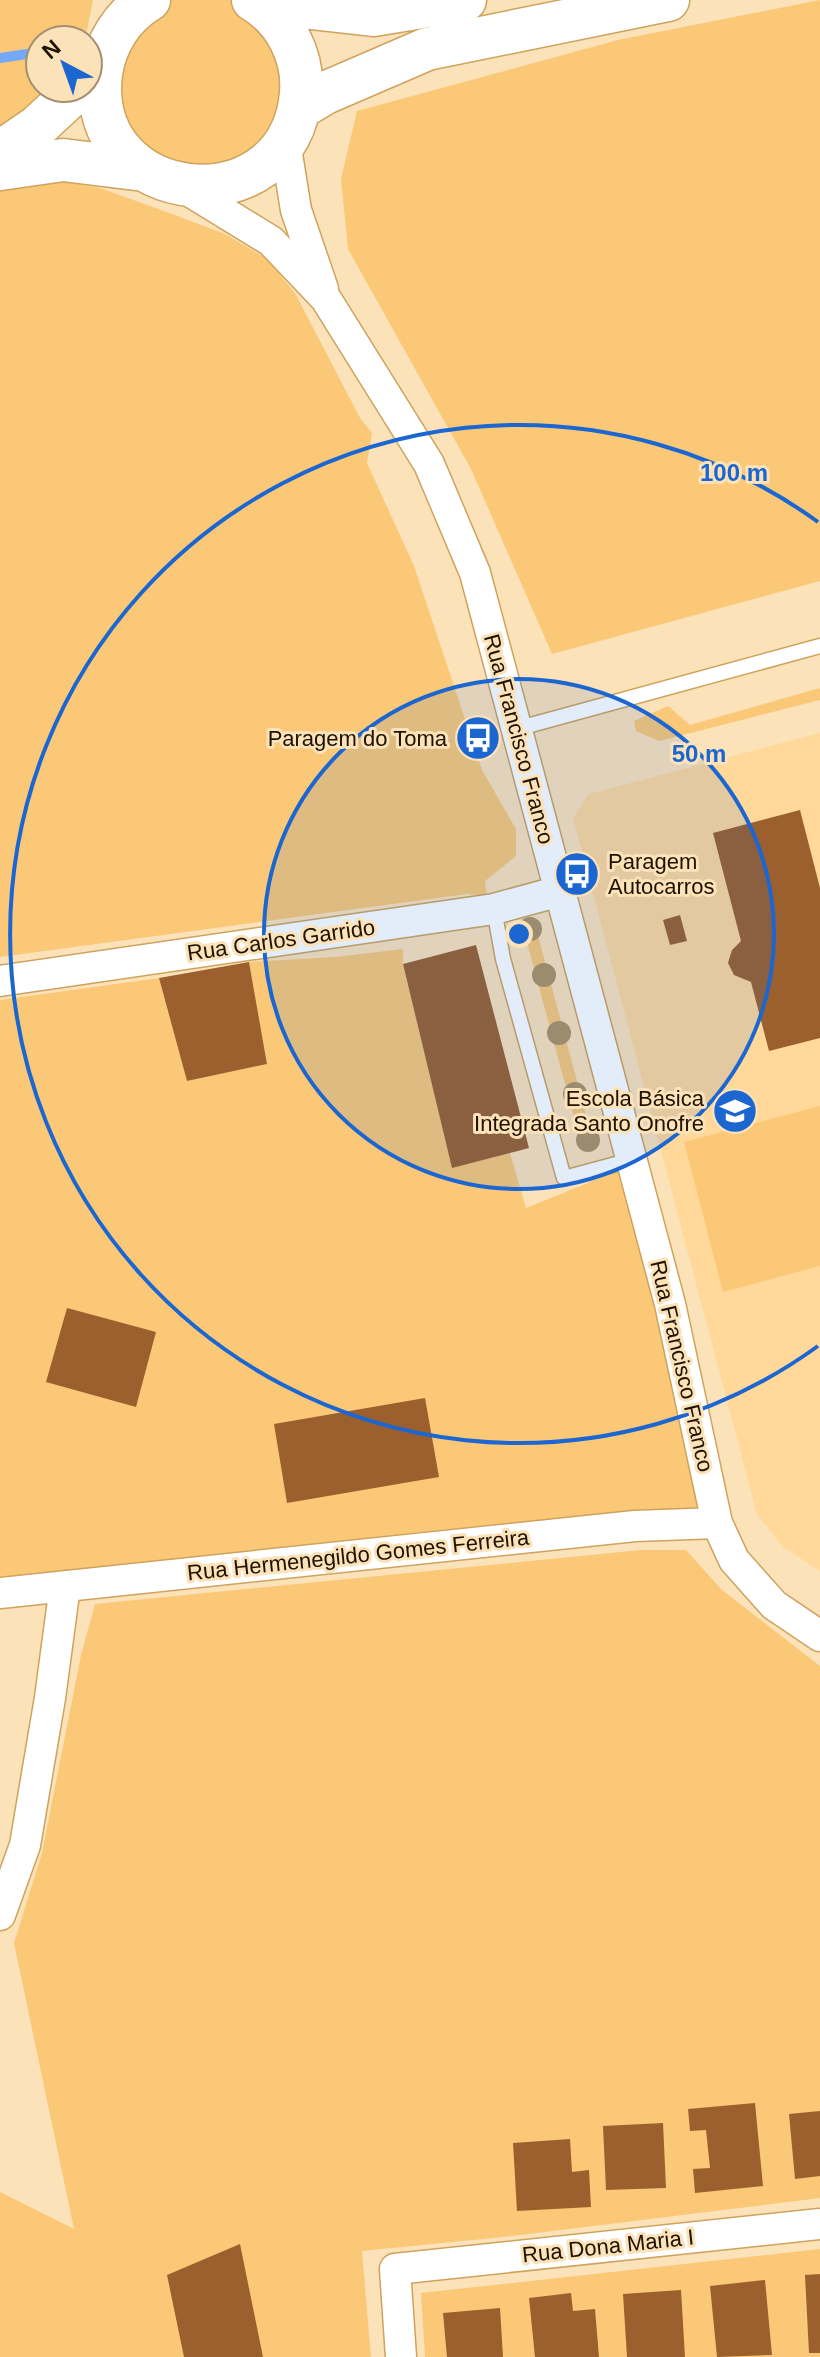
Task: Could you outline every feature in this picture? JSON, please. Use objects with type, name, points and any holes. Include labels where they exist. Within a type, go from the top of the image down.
[{"type":"main road","points":[[104,47],[129,15],[149,0]]},
{"type":"main road","points":[[255,1],[373,15],[465,0]]},
{"type":"main road","points":[[0,169],[63,160],[211,187],[239,180],[272,158],[293,125],[325,93],[427,49],[668,0]]},
{"type":"main road","points":[[255,1],[285,30],[299,60],[302,82],[293,125]]},
{"type":"main road","points":[[0,152],[37,127],[56,104]]},
{"type":"main road","points":[[103,104],[107,125],[129,158],[163,178]]},
{"type":"street","points":[[293,125],[296,210],[326,299]]},
{"type":"street","points":[[163,178],[271,241],[326,299]]},
{"type":"street","name":"Rua Francisco Franco","points":[[326,299],[429,464],[475,573],[670,1304],[717,1523],[734,1560],[774,1605],[820,1636]]},
{"type":"street","name":"Rua Carlos Garrido","points":[[0,981],[494,909],[560,891]]},
{"type":"street","name":"Rua Hermenegildo Gomes Ferreira","points":[[0,1593],[635,1526],[717,1523]]},
{"type":"street","points":[[0,1915],[25,1845],[65,1586]]},
{"type":"street","name":"Rua Dona Maria I","points":[[401,2357],[395,2269],[820,2224]]},
{"type":"lane","points":[[516,729],[820,646]]},
{"type":"lane","points":[[494,909],[503,959],[564,1178],[631,1160]]},
{"type":"shaded area","points":[[0,0],[93,0],[88,24],[24,24],[24,104],[34,104],[0,128]]},
{"type":"shaded area","points":[[149,0],[253,0],[285,30],[285,142],[181,186],[102,107]]},
{"type":"shaded area","points":[[820,0],[820,581],[552,654],[471,469],[348,249],[341,179],[357,111],[618,40]]},
{"type":"shaded area","points":[[43,178],[100,188],[225,234],[266,258],[295,293],[360,418],[372,433],[367,463],[414,566],[482,770],[516,829],[516,856],[485,881],[487,896],[467,894],[0,957],[0,189]]},
{"type":"shaded area","points":[[820,688],[820,700],[659,741],[636,731],[634,721],[668,706],[690,725]]},
{"type":"shaded area","name":"Escola Básica Integrada Santo Onofre","points":[[820,733],[820,1571],[782,1546],[757,1514],[573,818],[589,794]]},
{"type":"shaded area","points":[[533,917],[591,1133],[579,1136],[521,920]]},
{"type":"shaded area","points":[[403,949],[403,964],[452,1167],[510,1153],[526,1208],[588,1183],[631,1160],[717,1523],[0,1593],[0,1000],[159,978],[187,1081],[267,1064],[249,962]]},
{"type":"shaded area","points":[[820,1106],[820,1266],[723,1292],[684,1142]]},
{"type":"shaded area","points":[[641,1550],[686,1550],[722,1590],[820,1666],[820,2198],[362,2251],[371,2357],[0,2357],[0,2192],[74,2229],[14,1943],[42,1853],[81,1655],[95,1604]]},
{"type":"shaded area","points":[[820,2249],[820,2357],[425,2357],[421,2293]]},
{"type":"building","points":[[800,810],[820,888],[820,1038],[769,1051],[751,982],[734,975],[728,963],[732,950],[741,941],[713,833]]},
{"type":"building","points":[[680,915],[687,941],[670,945],[663,920]]},
{"type":"building","points":[[476,945],[529,1148],[452,1168],[403,964]]},
{"type":"building","points":[[249,962],[267,1064],[187,1081],[159,978]]},
{"type":"building","points":[[67,1308],[156,1332],[136,1407],[46,1382]]},
{"type":"building","points":[[425,1398],[439,1477],[287,1503],[274,1424]]},
{"type":"building","points":[[755,2103],[763,2186],[695,2193],[693,2169],[710,2168],[706,2130],[690,2131],[688,2109]]},
{"type":"building","points":[[820,2111],[820,2176],[795,2179],[789,2114]]},
{"type":"building","points":[[663,2123],[666,2188],[606,2190],[603,2126]]},
{"type":"building","points":[[570,2139],[572,2172],[589,2170],[591,2207],[517,2211],[513,2143]]},
{"type":"building","points":[[240,2244],[263,2357],[184,2357],[167,2275]]},
{"type":"building","points":[[820,2274],[820,2353],[809,2353],[805,2275]]},
{"type":"building","points":[[765,2280],[772,2355],[717,2357],[710,2286]]},
{"type":"building","points":[[681,2290],[685,2357],[627,2357],[623,2294]]},
{"type":"building","points":[[571,2293],[573,2311],[595,2309],[599,2357],[535,2357],[529,2298]]},
{"type":"building","points":[[500,2308],[503,2357],[447,2357],[443,2313]]},
{"type":"waterway","points":[[0,58],[24,54]]},
{"type":"place","name":"Paragem do Toma","points":[[478,738]]},
{"type":"place","name":"Paragem Autocarros","points":[[577,874]]},
{"type":"place","name":"Escola Básica Integrada Santo Onofre","points":[[735,1111]]}]
